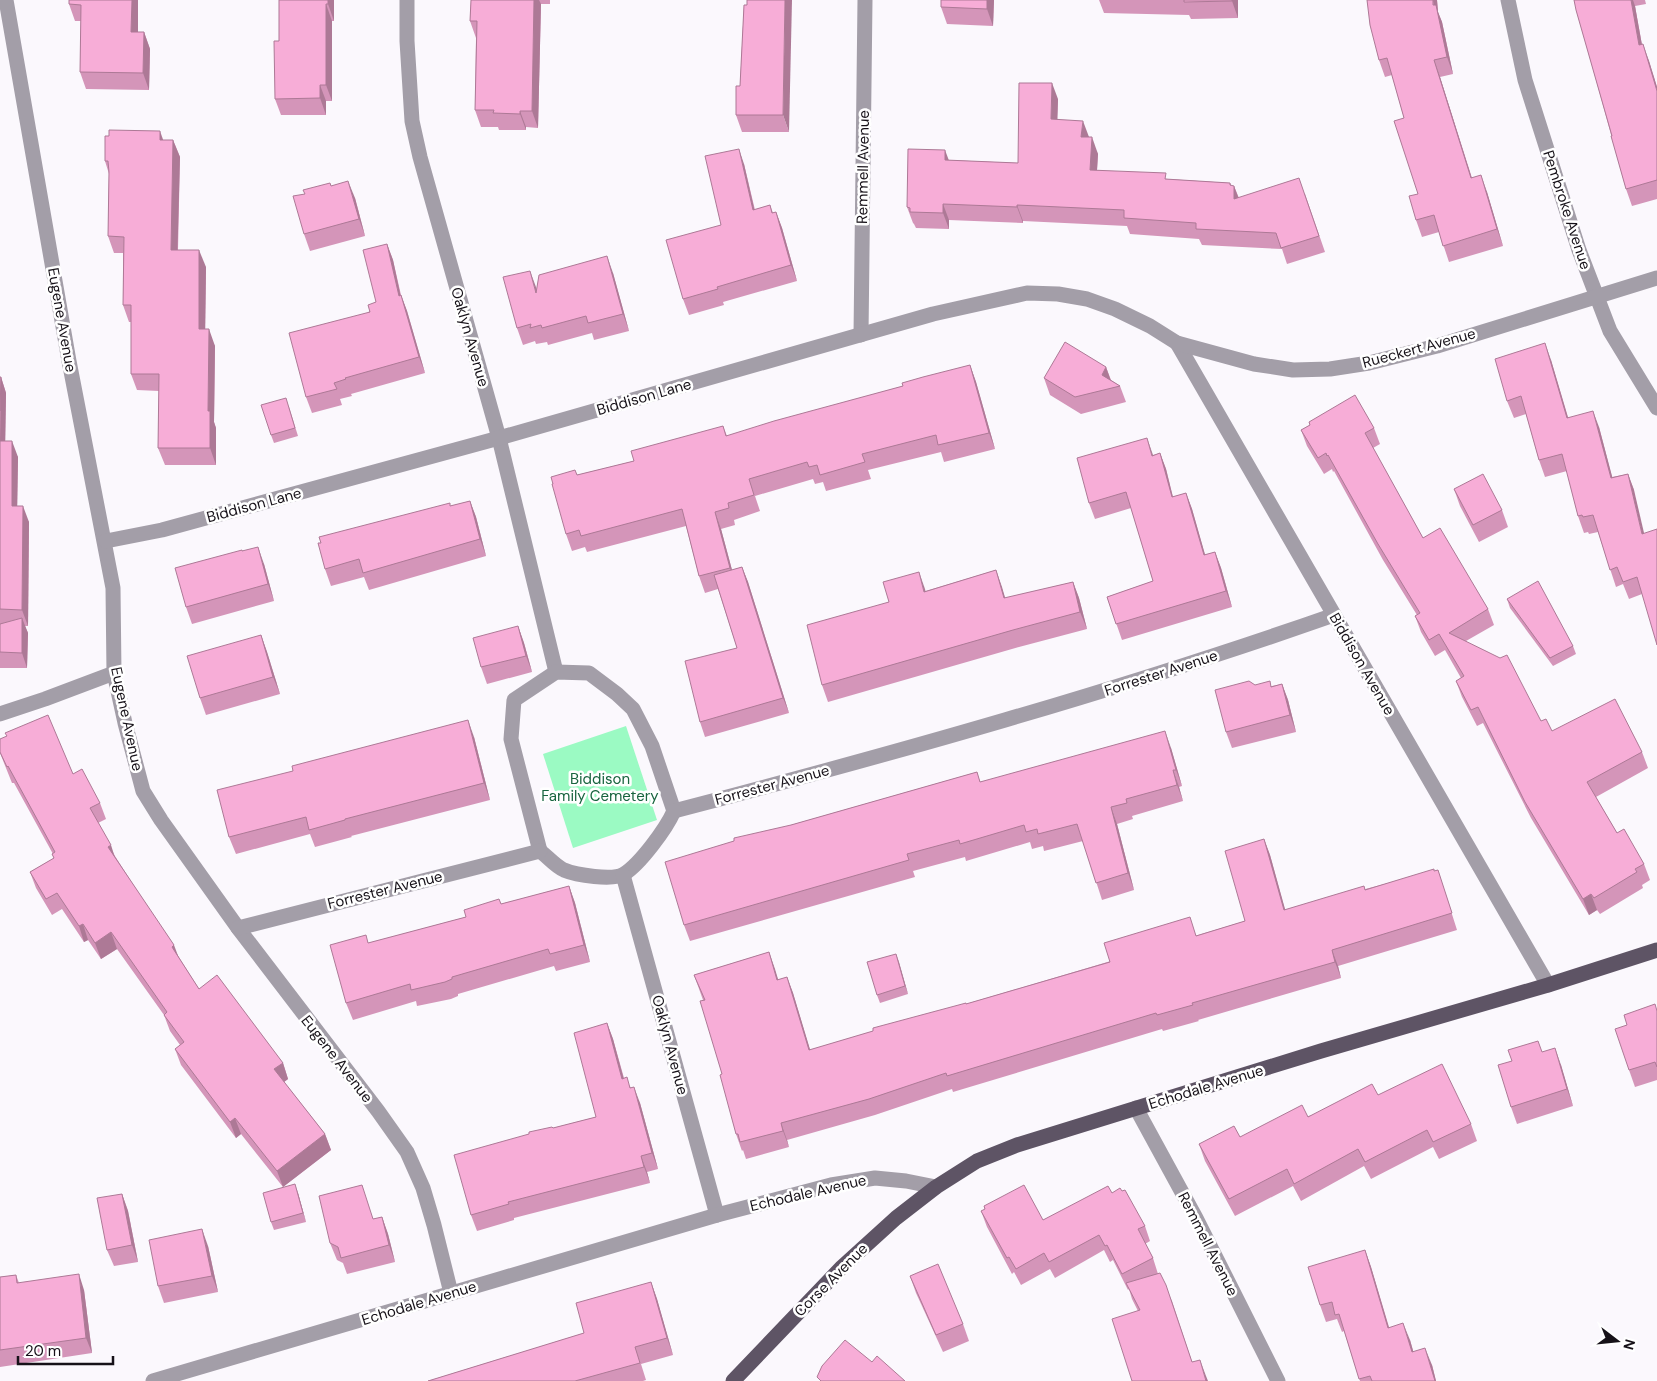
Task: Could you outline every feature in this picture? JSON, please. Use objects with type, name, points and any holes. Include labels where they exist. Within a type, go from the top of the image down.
[{"type":"main road","name":"Echodale Avenue","points":[[936,1188],[977,1161],[1017,1144],[1321,1051],[1548,985],[1657,950]]},
{"type":"main road","name":"Corse Avenue","points":[[733,1381],[842,1267],[896,1218],[936,1188]]},
{"type":"street","name":"Eugene Avenue","points":[[6,0],[69,361],[114,588],[114,673],[143,791],[161,820],[238,928],[378,1111],[407,1152],[423,1188],[451,1294]]},
{"type":"street","name":"Oaklyn Avenue","points":[[407,0],[409,83],[414,130],[499,438],[556,672]]},
{"type":"street","name":"Remmell Avenue","points":[[861,335],[865,0]]},
{"type":"street","name":"Pembroke Avenue","points":[[1508,0],[1525,80],[1579,250],[1610,331],[1657,408]]},
{"type":"street","name":"Rueckert Avenue","points":[[1177,343],[1254,364],[1294,370],[1330,369],[1369,363],[1437,346],[1657,278]]},
{"type":"street","name":"Biddison Lane","points":[[106,541],[162,530],[499,438],[933,314],[1027,293],[1058,294],[1087,300],[1115,309],[1150,326],[1177,343]]},
{"type":"street","name":"Biddison Avenue","points":[[1177,343],[1548,985]]},
{"type":"street","name":"Forrester Avenue","points":[[674,811],[1064,703],[1254,643],[1334,615]]},
{"type":"street","points":[[556,672],[589,673],[618,694],[633,708],[652,746],[674,811],[669,823],[648,851],[623,875],[593,876],[563,870],[540,850],[511,739],[514,700],[556,672]]},
{"type":"street","points":[[0,714],[114,673]]},
{"type":"street","name":"Forrester Avenue","points":[[238,928],[540,850]]},
{"type":"street","name":"Oaklyn Avenue","points":[[623,875],[717,1215]]},
{"type":"street","name":"Remmell Avenue","points":[[1136,1108],[1196,1218],[1278,1381]]},
{"type":"street","name":"Echodale Avenue","points":[[153,1381],[717,1215],[830,1185],[875,1178],[906,1181],[936,1188]]},
{"type":"green space","name":"Biddison Family Cemetery","points":[[626,726],[657,820],[573,848],[543,754]]},
{"type":"building","points":[[69,0],[132,0],[131,32],[144,32],[143,73],[80,72],[81,5],[69,4]]},
{"type":"building","points":[[279,0],[328,0],[328,4],[326,4],[326,85],[320,85],[320,98],[275,99],[274,41],[279,41]]},
{"type":"building","points":[[471,0],[534,0],[532,111],[520,111],[520,114],[493,113],[494,110],[475,110],[477,21],[470,21]]},
{"type":"building","points":[[747,0],[785,0],[783,115],[736,115],[736,86],[740,86],[744,5],[747,5]]},
{"type":"building","points":[[941,0],[987,0],[987,9],[941,7]]},
{"type":"building","points":[[1184,0],[1232,0],[1232,1],[1184,2]]},
{"type":"building","points":[[1367,0],[1433,0],[1433,5],[1436,5],[1447,57],[1434,60],[1471,178],[1481,175],[1497,229],[1443,246],[1434,215],[1416,220],[1409,196],[1418,194],[1394,121],[1404,118],[1387,58],[1379,60],[1370,25]]},
{"type":"building","points":[[1574,0],[1631,0],[1639,45],[1643,44],[1657,91],[1657,180],[1626,189]]},
{"type":"building","points":[[1019,83],[1052,83],[1051,119],[1083,121],[1081,137],[1092,137],[1090,170],[1166,173],[1165,179],[1230,183],[1230,185],[1234,186],[1234,199],[1299,178],[1319,236],[1281,248],[1276,233],[1196,229],[1196,223],[1124,218],[1124,210],[943,204],[943,213],[910,212],[910,208],[907,207],[908,149],[945,150],[945,160],[1018,163]]},
{"type":"building","points":[[109,130],[160,131],[160,140],[173,140],[171,250],[199,250],[199,329],[209,329],[208,411],[210,411],[210,448],[158,448],[159,374],[131,374],[131,305],[123,305],[124,237],[108,236],[109,172],[108,161],[105,161],[105,136],[109,136]]},
{"type":"building","points":[[739,149],[753,210],[770,205],[772,213],[776,212],[791,265],[683,299],[666,240],[721,225],[705,156]]},
{"type":"building","points":[[348,181],[359,219],[304,234],[293,196],[305,194],[303,190],[330,183],[331,186]]},
{"type":"building","points":[[387,244],[399,296],[401,295],[419,357],[345,378],[334,383],[337,389],[306,397],[289,333],[370,312],[368,305],[376,302],[363,250]]},
{"type":"building","points":[[607,256],[623,314],[588,323],[586,316],[542,328],[541,325],[530,328],[531,324],[517,328],[503,277],[530,271],[536,293],[539,275]]},
{"type":"building","points":[[1065,342],[1106,367],[1102,375],[1120,386],[1075,397],[1044,378]]},
{"type":"building","points":[[1545,343],[1567,418],[1593,411],[1611,478],[1628,474],[1642,534],[1657,529],[1657,645],[1637,577],[1623,582],[1617,567],[1610,570],[1593,515],[1578,516],[1562,454],[1539,460],[1521,396],[1507,401],[1495,359]]},
{"type":"building","points":[[970,365],[989,433],[938,445],[936,435],[862,454],[865,462],[820,475],[817,465],[809,467],[807,462],[749,479],[754,495],[728,503],[729,508],[715,512],[730,568],[699,576],[682,509],[581,536],[579,530],[566,534],[551,477],[575,470],[577,475],[634,461],[631,451],[723,426],[726,436],[903,386],[902,383]]},
{"type":"building","points":[[0,377],[1,377],[0,411]]},
{"type":"building","points":[[1355,395],[1374,428],[1365,433],[1423,538],[1440,528],[1488,609],[1449,633],[1500,658],[1507,655],[1541,721],[1546,719],[1552,731],[1615,699],[1642,752],[1587,782],[1617,833],[1624,829],[1644,864],[1635,869],[1637,872],[1594,898],[1591,894],[1583,899],[1525,802],[1478,707],[1471,710],[1456,681],[1464,676],[1439,634],[1429,640],[1415,616],[1420,613],[1378,544],[1328,455],[1326,453],[1318,458],[1301,430],[1310,425],[1309,422]]},
{"type":"building","points":[[286,398],[295,428],[271,435],[261,405]]},
{"type":"building","points":[[1147,438],[1152,456],[1160,453],[1172,497],[1186,493],[1204,555],[1215,552],[1226,591],[1116,624],[1107,597],[1153,581],[1126,492],[1089,503],[1077,458]]},
{"type":"building","points":[[0,441],[12,441],[12,506],[23,506],[22,610],[0,609]]},
{"type":"building","points":[[1483,474],[1502,510],[1473,525],[1454,489]]},
{"type":"building","points":[[470,501],[480,539],[363,573],[359,559],[325,569],[318,543],[321,543],[319,537],[450,503],[450,506]]},
{"type":"building","points":[[258,547],[268,584],[186,607],[175,568]]},
{"type":"building","points":[[742,567],[783,698],[700,722],[685,661],[737,648],[714,575]]},
{"type":"building","points":[[996,570],[1004,598],[1073,582],[1080,612],[822,685],[807,625],[889,602],[883,582],[919,572],[924,592]]},
{"type":"building","points":[[1538,581],[1573,646],[1550,658],[1507,599]]},
{"type":"building","points":[[22,618],[22,653],[0,652],[0,624]]},
{"type":"building","points":[[518,626],[526,656],[481,667],[473,638]]},
{"type":"building","points":[[261,635],[273,677],[200,698],[187,656]]},
{"type":"building","points":[[1249,681],[1255,685],[1270,681],[1271,687],[1282,684],[1290,715],[1226,732],[1215,690]]},
{"type":"building","points":[[48,715],[73,774],[82,769],[100,803],[90,808],[111,845],[108,847],[174,945],[172,947],[199,989],[217,975],[283,1063],[274,1069],[325,1134],[277,1171],[235,1118],[230,1122],[175,1049],[184,1042],[164,1015],[167,1012],[111,932],[95,943],[83,924],[79,926],[57,893],[46,899],[30,872],[54,858],[52,854],[55,852],[7,767],[0,752],[0,739],[7,736],[5,733]]},
{"type":"building","points":[[468,720],[484,783],[309,830],[306,817],[229,837],[217,790],[293,771],[292,766]]},
{"type":"building","points":[[1165,731],[1176,770],[1173,770],[1177,785],[1126,799],[1127,803],[1111,807],[1128,873],[1096,883],[1077,824],[1038,834],[1037,829],[1026,832],[1024,825],[960,844],[959,840],[907,854],[909,860],[684,925],[665,862],[734,841],[734,838],[791,825],[977,772],[980,782]]},
{"type":"building","points":[[1264,839],[1284,910],[1364,886],[1365,890],[1434,869],[1434,871],[1438,870],[1452,913],[1332,950],[1335,962],[1192,1003],[1193,1005],[1157,1015],[1156,1013],[947,1076],[946,1073],[869,1099],[781,1123],[783,1131],[740,1142],[738,1134],[736,1134],[720,1075],[722,1074],[700,1001],[705,1000],[694,975],[769,952],[777,980],[787,977],[809,1050],[873,1031],[873,1028],[966,1004],[1110,962],[1104,943],[1190,917],[1196,936],[1245,921],[1225,851]]},
{"type":"building","points":[[569,886],[584,945],[550,954],[548,949],[452,977],[452,979],[445,982],[411,990],[410,984],[346,1003],[330,945],[366,935],[368,943],[466,917],[464,910],[499,899],[501,904]]},
{"type":"building","points":[[896,954],[905,986],[877,995],[867,962]]},
{"type":"building","points":[[1655,1004],[1657,1011],[1657,1067],[1655,1062],[1629,1070],[1615,1029],[1627,1025],[1624,1015]]},
{"type":"building","points":[[607,1023],[622,1079],[627,1077],[630,1088],[634,1087],[652,1153],[641,1156],[644,1167],[508,1202],[509,1204],[471,1215],[454,1155],[529,1134],[529,1132],[596,1117],[574,1033]]},
{"type":"building","points":[[1538,1041],[1542,1052],[1555,1048],[1567,1089],[1511,1107],[1498,1065],[1512,1061],[1508,1050]]},
{"type":"building","points":[[1442,1064],[1471,1124],[1433,1142],[1427,1130],[1365,1162],[1358,1149],[1294,1184],[1287,1169],[1229,1199],[1199,1144],[1234,1126],[1240,1137],[1302,1105],[1308,1117],[1372,1084],[1378,1095]]},
{"type":"building","points":[[295,1184],[303,1213],[271,1222],[263,1193]]},
{"type":"building","points":[[362,1185],[373,1219],[382,1217],[389,1245],[341,1258],[338,1247],[330,1243],[319,1196]]},
{"type":"building","points":[[1024,1185],[1043,1220],[1108,1186],[1112,1193],[1120,1188],[1122,1191],[1125,1190],[1145,1226],[1138,1229],[1153,1258],[1122,1274],[1107,1245],[1105,1246],[1099,1235],[1049,1262],[1044,1253],[1016,1269],[1009,1257],[1007,1258],[981,1211],[985,1209],[984,1206]]},
{"type":"building","points":[[122,1194],[132,1245],[107,1250],[97,1198]]},
{"type":"building","points":[[202,1229],[212,1276],[158,1286],[149,1240]]},
{"type":"building","points":[[1365,1250],[1388,1328],[1403,1323],[1412,1352],[1425,1348],[1435,1381],[1372,1381],[1370,1376],[1359,1379],[1339,1314],[1335,1315],[1332,1302],[1320,1305],[1308,1267]]},
{"type":"building","points":[[938,1264],[963,1324],[936,1335],[910,1276]]},
{"type":"building","points":[[1160,1273],[1166,1285],[1192,1362],[1200,1360],[1206,1381],[1132,1381],[1112,1319],[1140,1310],[1126,1283]]},
{"type":"building","points":[[79,1274],[86,1338],[0,1350],[0,1277],[16,1275],[17,1283]]},
{"type":"building","points":[[651,1282],[667,1338],[635,1347],[640,1363],[575,1381],[428,1381],[584,1333],[576,1303]]},
{"type":"building","points":[[845,1340],[872,1362],[877,1356],[905,1381],[821,1381],[817,1377],[822,1366]]}]
